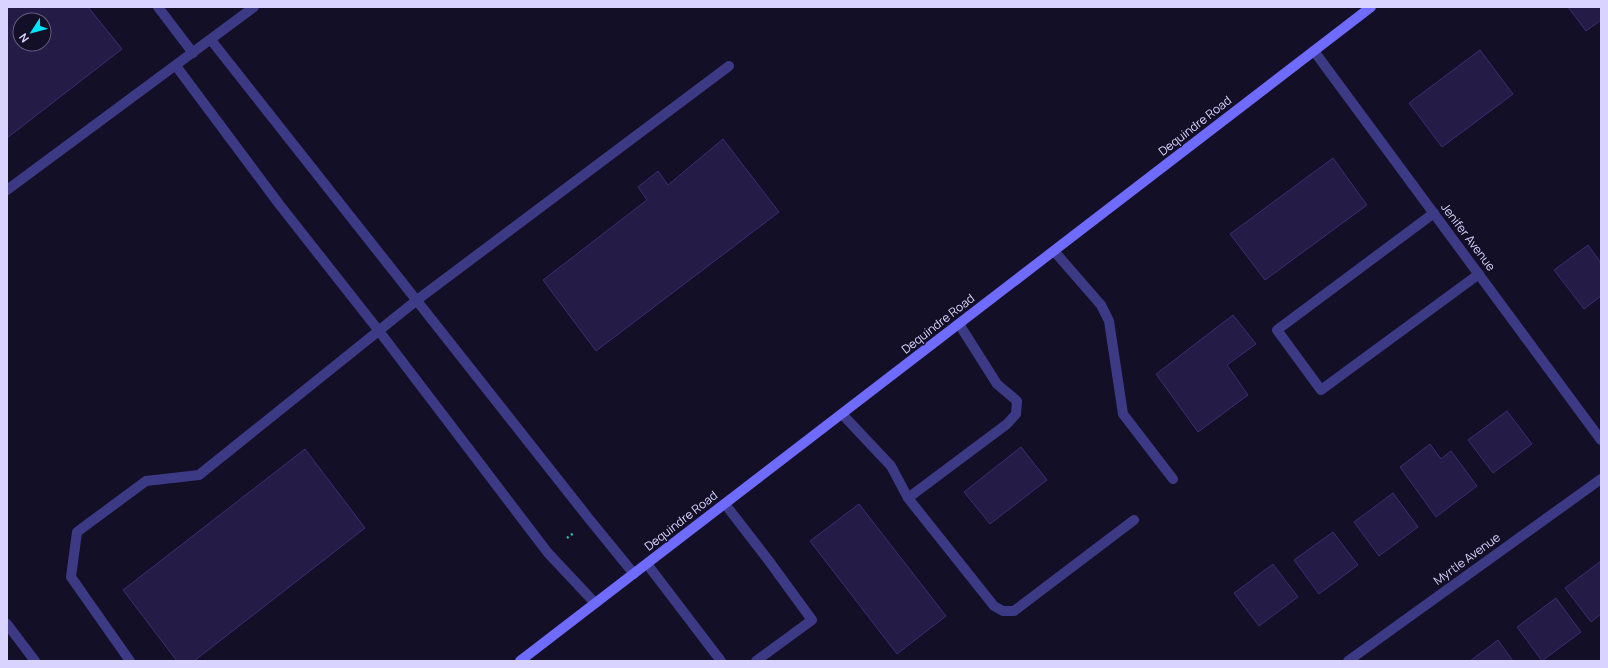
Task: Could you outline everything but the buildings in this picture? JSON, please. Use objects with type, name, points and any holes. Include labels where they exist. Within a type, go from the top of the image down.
[{"type":"main road","name":"Dequindre Road","points":[[526,659],[596,603],[1371,7]]},
{"type":"street","points":[[158,7],[193,53]]},
{"type":"street","points":[[7,190],[212,40],[254,7]]},
{"type":"street","points":[[212,40],[634,574]]},
{"type":"street","name":"Jenifer Avenue","points":[[1314,51],[1601,440]]},
{"type":"street","points":[[176,66],[279,204],[379,331],[548,553],[596,603]]},
{"type":"street","points":[[130,661],[71,577],[77,532],[146,481],[199,475],[417,300],[729,66]]},
{"type":"street","points":[[1434,213],[1277,330],[1321,390],[1479,274]]},
{"type":"street","points":[[1054,251],[1101,305],[1109,322],[1123,414],[1173,480]]},
{"type":"street","points":[[908,498],[1007,424],[1016,414],[1017,401],[997,384],[959,324]]},
{"type":"street","points":[[842,414],[891,466],[908,498],[994,606],[1003,611],[1014,611],[1134,520]]},
{"type":"street","name":"Myrtle Avenue","points":[[1348,661],[1601,479]]},
{"type":"street","points":[[725,504],[770,560],[812,620],[756,661]]},
{"type":"street","points":[[647,564],[721,661]]},
{"type":"street","points":[[7,624],[35,661]]},
{"type":"path","points":[[566,538],[575,532]]}]
